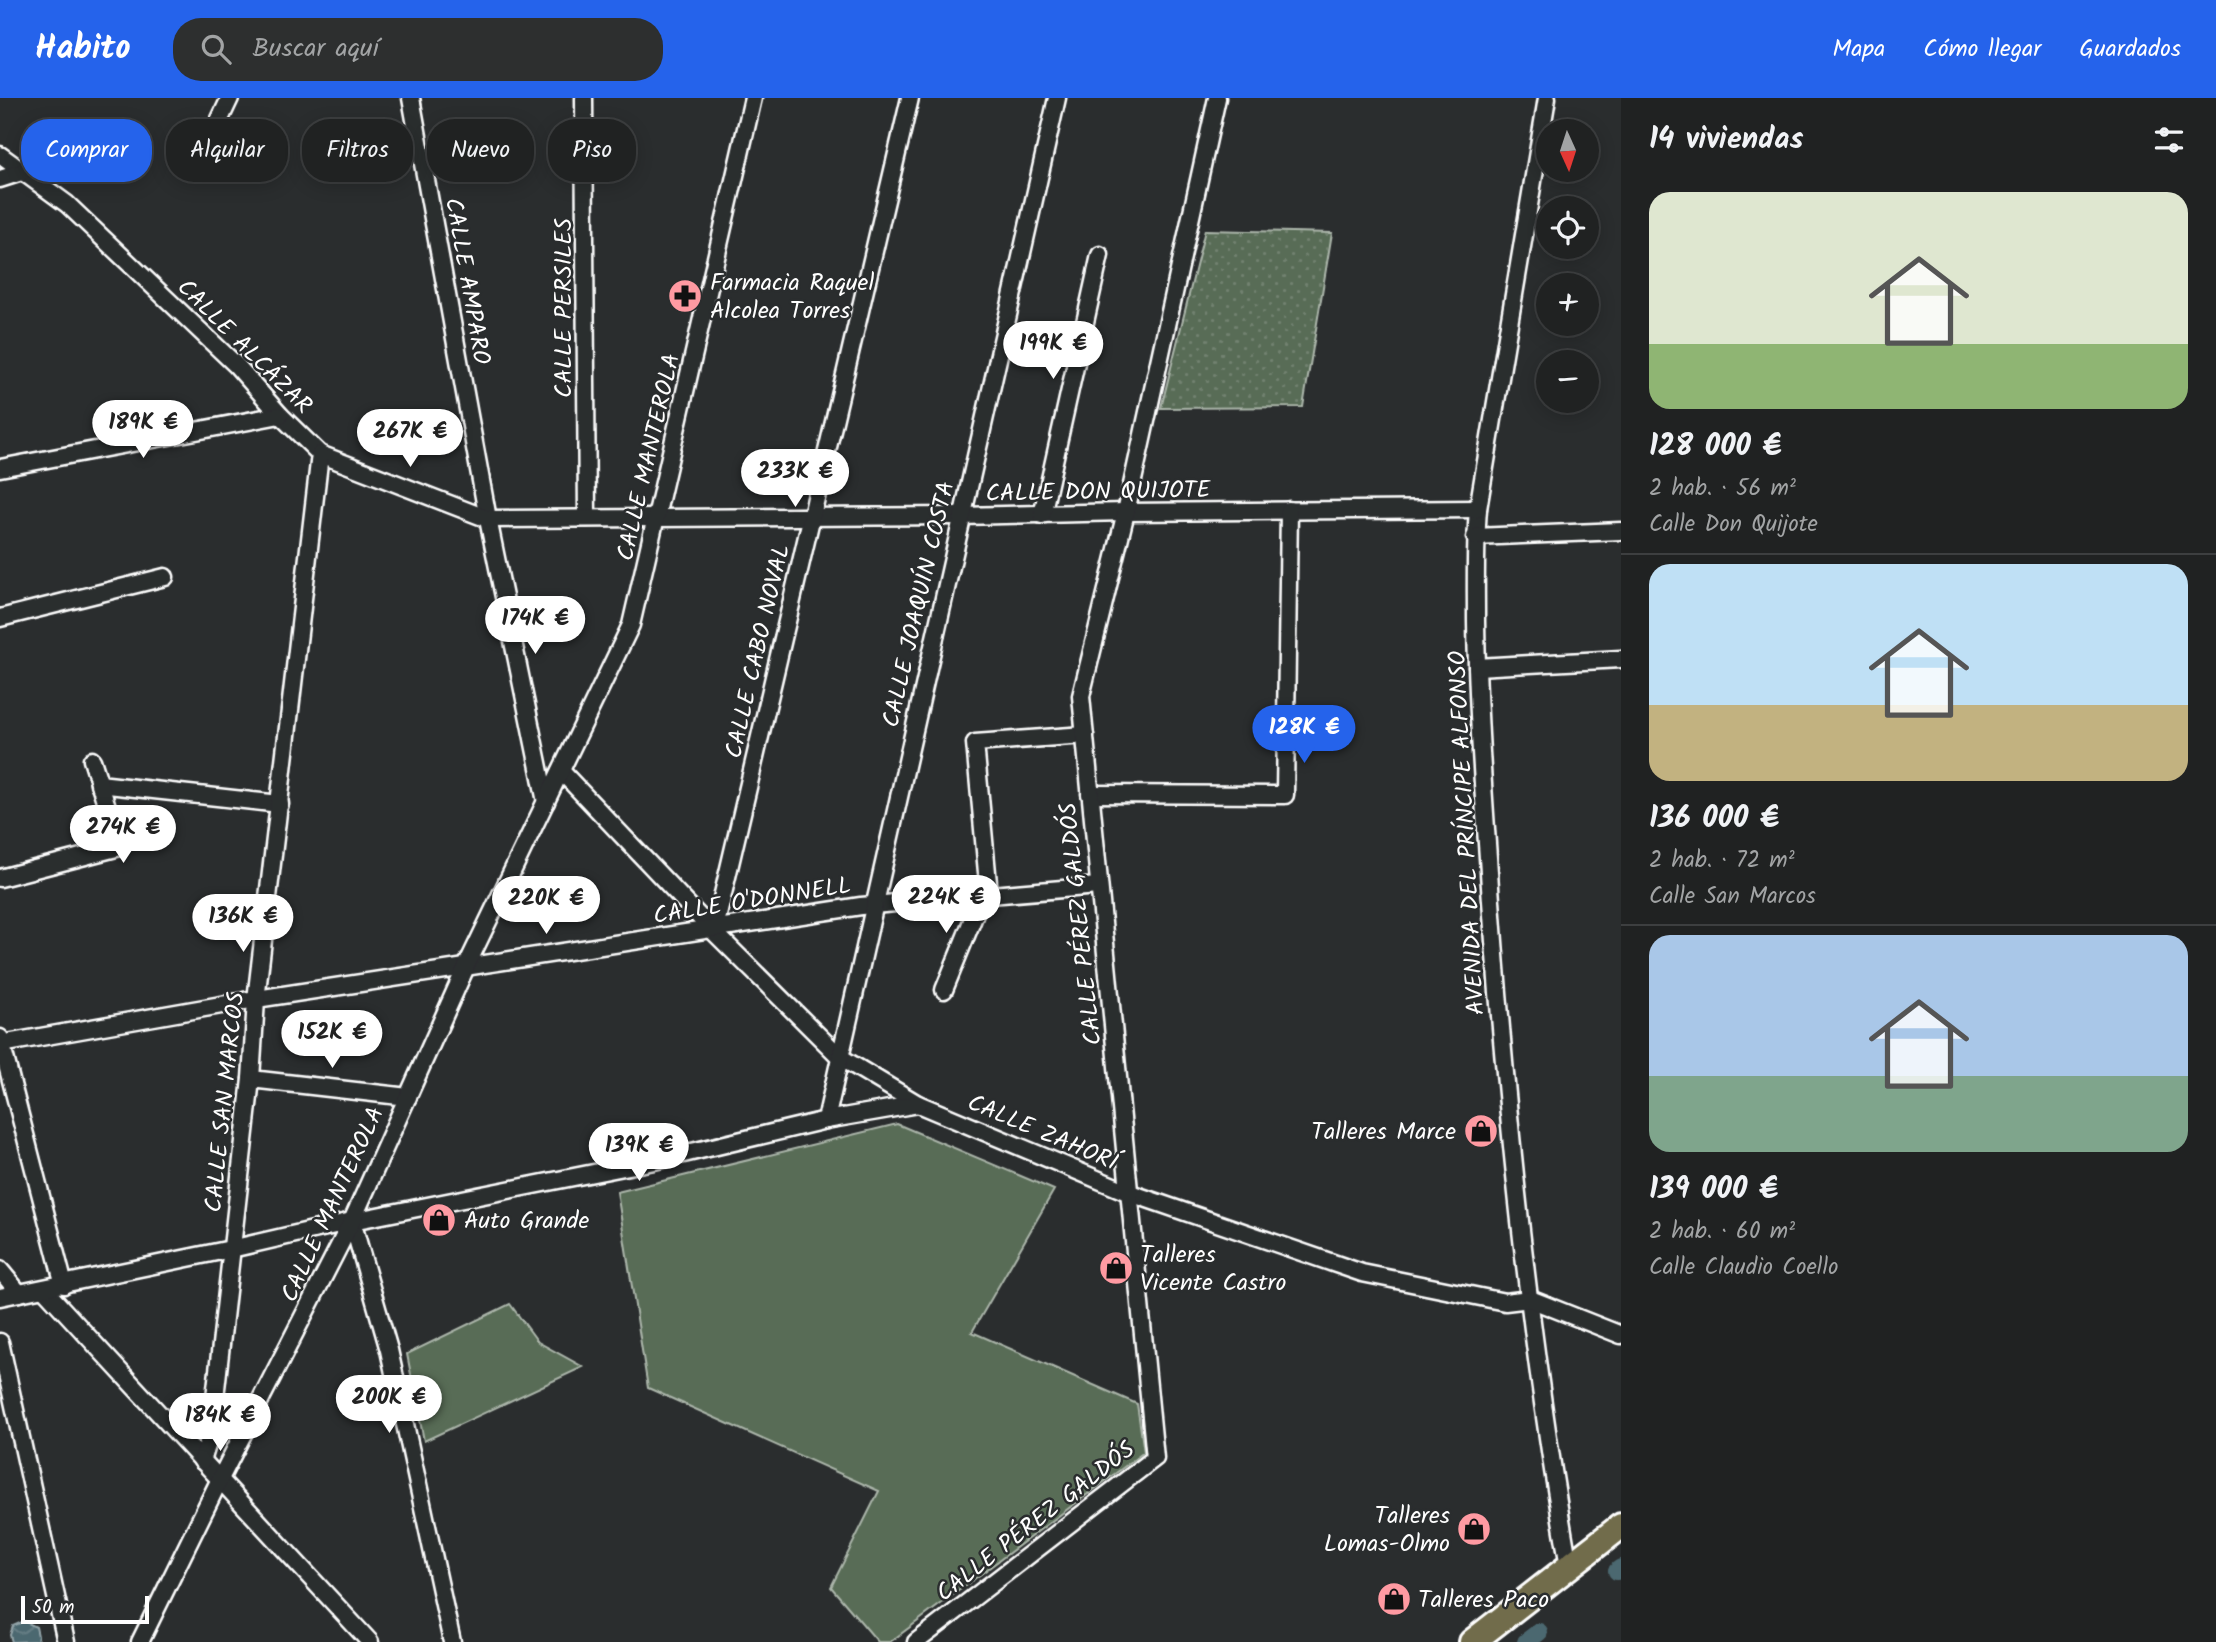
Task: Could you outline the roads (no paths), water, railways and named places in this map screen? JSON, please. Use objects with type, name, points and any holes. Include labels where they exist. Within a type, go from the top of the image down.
[{"type":"highway","points":[[1472,1642],[1621,1525]]},
{"type":"street","points":[[219,119],[229,98]]},
{"type":"street","name":"CALLE AMPARO","points":[[411,98],[488,519],[545,802]]},
{"type":"street","name":"CALLE PERSILES","points":[[584,98],[587,518]]},
{"type":"street","name":"CALLE MANTEROLA","points":[[140,1642],[352,1221],[466,967],[631,625],[754,98]]},
{"type":"street","name":"CALLE CABO NOVAL","points":[[713,928],[910,98]]},
{"type":"street","name":"CALLE JOAQUÍN COSTA","points":[[826,1120],[1057,98]]},
{"type":"street","name":"CALLE PÉREZ GALDÓS","points":[[916,1642],[1155,1458],[1081,696],[1126,512],[1217,98]]},
{"type":"street","name":"AVENIDA DEL PRÍNCIPE ALFONSO","points":[[1547,98],[1475,537],[1480,745],[1500,1026],[1530,1299],[1569,1566]]},
{"type":"street","name":"CALLE ALCÁZAR","points":[[0,155],[21,172]]},
{"type":"street","points":[[0,179],[21,173]]},
{"type":"street","name":"CALLE ALCÁZAR","points":[[35,182],[67,204],[237,366],[280,415],[320,454],[488,519]]},
{"type":"street","points":[[1042,515],[1100,255]]},
{"type":"street","points":[[0,468],[280,415]]},
{"type":"street","name":"CALLE SAN MARCOS","points":[[202,1461],[211,1433],[251,1079],[256,1000],[320,454]]},
{"type":"street","name":"CALLE DON QUIJOTE","points":[[488,519],[1478,509]]},
{"type":"street","points":[[1090,794],[1285,795],[1289,510]]},
{"type":"street","points":[[1475,537],[1621,531]]},
{"type":"street","points":[[0,618],[165,577]]},
{"type":"street","points":[[1477,667],[1621,659]]},
{"type":"street","points":[[944,990],[986,894],[975,743],[1085,735]]},
{"type":"street","points":[[0,878],[120,847],[92,760]]},
{"type":"street","name":"CALLE ZAHORÍ","points":[[561,771],[840,1057],[918,1104],[1130,1193],[1362,1273],[1505,1302],[1530,1299],[1621,1335]]},
{"type":"street","points":[[99,784],[280,804]]},
{"type":"street","name":"CALLE O'DONNELL","points":[[1,1041],[874,904],[1098,886]]},
{"type":"street","points":[[1,1041],[64,1285]]},
{"type":"street","points":[[251,1079],[408,1097]]},
{"type":"street","points":[[0,1297],[232,1250],[352,1221],[654,1161],[826,1120],[918,1104]]},
{"type":"street","points":[[352,1221],[389,1350],[452,1642]]},
{"type":"street","points":[[0,1270],[19,1293]]},
{"type":"street","points":[[44,1289],[368,1639]]},
{"type":"street","points":[[0,1342],[66,1642]]},
{"type":"street","points":[[349,1642],[368,1639]]},
{"type":"water","points":[[24,1621],[36,1627],[37,1641],[12,1642],[10,1635],[13,1626]]},
{"type":"waterway","points":[[1617,1571],[1621,1568]]},
{"type":"waterway","points":[[1526,1642],[1539,1632]]},
{"type":"place","name":"Farmacia Raquel Alcolea Torres","points":[[685,296]]},
{"type":"place","name":"Talleres Marce","points":[[1481,1131]]},
{"type":"place","name":"Auto Grande","points":[[439,1220]]},
{"type":"place","name":"Talleres Vicente Castro","points":[[1116,1268]]},
{"type":"place","name":"Talleres Lomas-Olmo","points":[[1474,1529]]},
{"type":"place","name":"Talleres Paco","points":[[1394,1599]]}]
